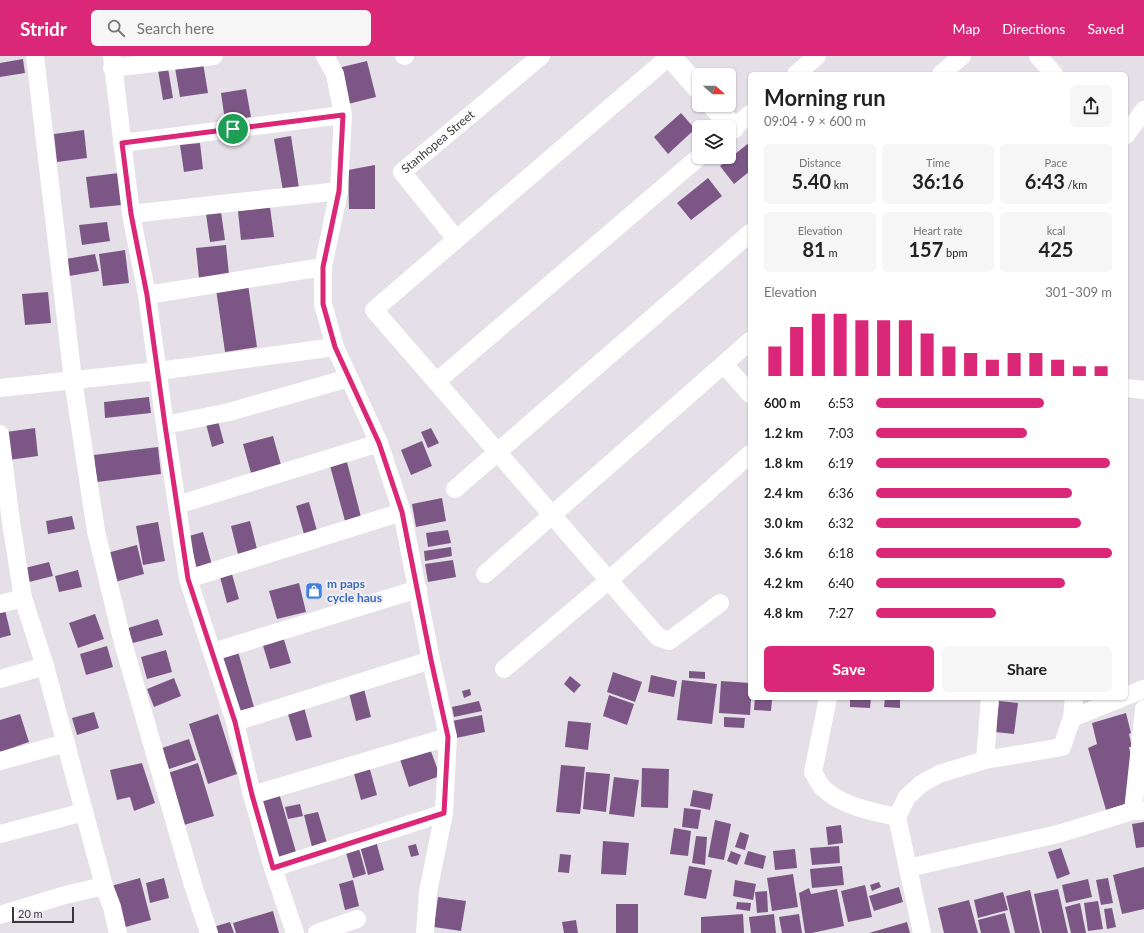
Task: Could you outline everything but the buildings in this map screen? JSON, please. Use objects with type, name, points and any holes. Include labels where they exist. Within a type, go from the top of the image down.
[{"type":"street","points":[[35,56],[73,380],[96,531],[123,643],[206,932]]},
{"type":"street","points":[[214,56],[112,62],[131,214],[147,295],[188,579],[235,722],[252,795],[273,868],[295,933]]},
{"type":"street","points":[[325,56],[335,74],[343,115],[339,191],[323,267],[323,304],[335,347],[379,443],[402,512],[431,660],[448,737],[444,813],[428,892],[425,933]]},
{"type":"street","name":"Stanhopea Street","points":[[456,240],[402,172],[541,56]]},
{"type":"street","points":[[692,81],[670,56],[374,310],[658,637],[669,641],[720,603]]},
{"type":"street","points":[[798,72],[817,56]]},
{"type":"street","points":[[943,72],[962,56]]},
{"type":"street","points":[[1038,56],[1052,72]]},
{"type":"street","points":[[1128,132],[1144,110]]},
{"type":"street","points":[[122,143],[343,115]]},
{"type":"street","points":[[736,126],[748,116]]},
{"type":"street","points":[[436,382],[692,163]]},
{"type":"street","points":[[131,214],[339,191]]},
{"type":"street","points":[[455,489],[748,236]]},
{"type":"street","points":[[147,295],[323,267]]},
{"type":"street","points":[[485,574],[748,343]]},
{"type":"street","points":[[0,388],[158,371],[335,347]]},
{"type":"street","points":[[724,364],[748,392]]},
{"type":"street","points":[[165,425],[229,412],[349,378]]},
{"type":"street","points":[[1128,388],[1144,390]]},
{"type":"street","points":[[0,440],[5,524],[23,598],[66,743],[118,933]]},
{"type":"street","points":[[177,505],[379,443]]},
{"type":"street","points":[[504,669],[608,581],[748,456]]},
{"type":"street","points":[[188,579],[402,512]]},
{"type":"street","points":[[213,652],[418,589]]},
{"type":"street","points":[[0,604],[23,598]]},
{"type":"street","points":[[235,722],[431,660]]},
{"type":"street","points":[[0,679],[44,666]]},
{"type":"street","points":[[1128,695],[1144,689]]},
{"type":"street","points":[[828,700],[813,772],[823,788],[839,799],[865,810],[897,817]]},
{"type":"street","points":[[985,760],[990,700]]},
{"type":"street","points":[[922,933],[897,817],[907,798],[921,784],[938,774],[985,760],[1062,747],[1072,718],[1074,700]]},
{"type":"street","points":[[1072,718],[1117,700]]},
{"type":"street","points":[[908,868],[1058,834],[1138,811],[1144,709]]},
{"type":"street","points":[[252,795],[448,737]]},
{"type":"street","points":[[0,761],[66,743]]},
{"type":"street","points":[[0,834],[84,812]]},
{"type":"street","points":[[273,868],[444,813]]},
{"type":"street","points":[[0,915],[65,895],[104,886]]},
{"type":"street","points":[[318,933],[357,919]]},
{"type":"place","name":"m paps cycle haus","points":[[314,591]]},
{"type":"route","points":[[343,115],[339,191],[323,267],[323,304],[335,347],[379,443],[402,512],[431,660],[448,737],[444,813],[273,868],[252,795],[235,722],[188,579],[147,295],[131,214],[122,143],[233,129],[343,115]]}]
